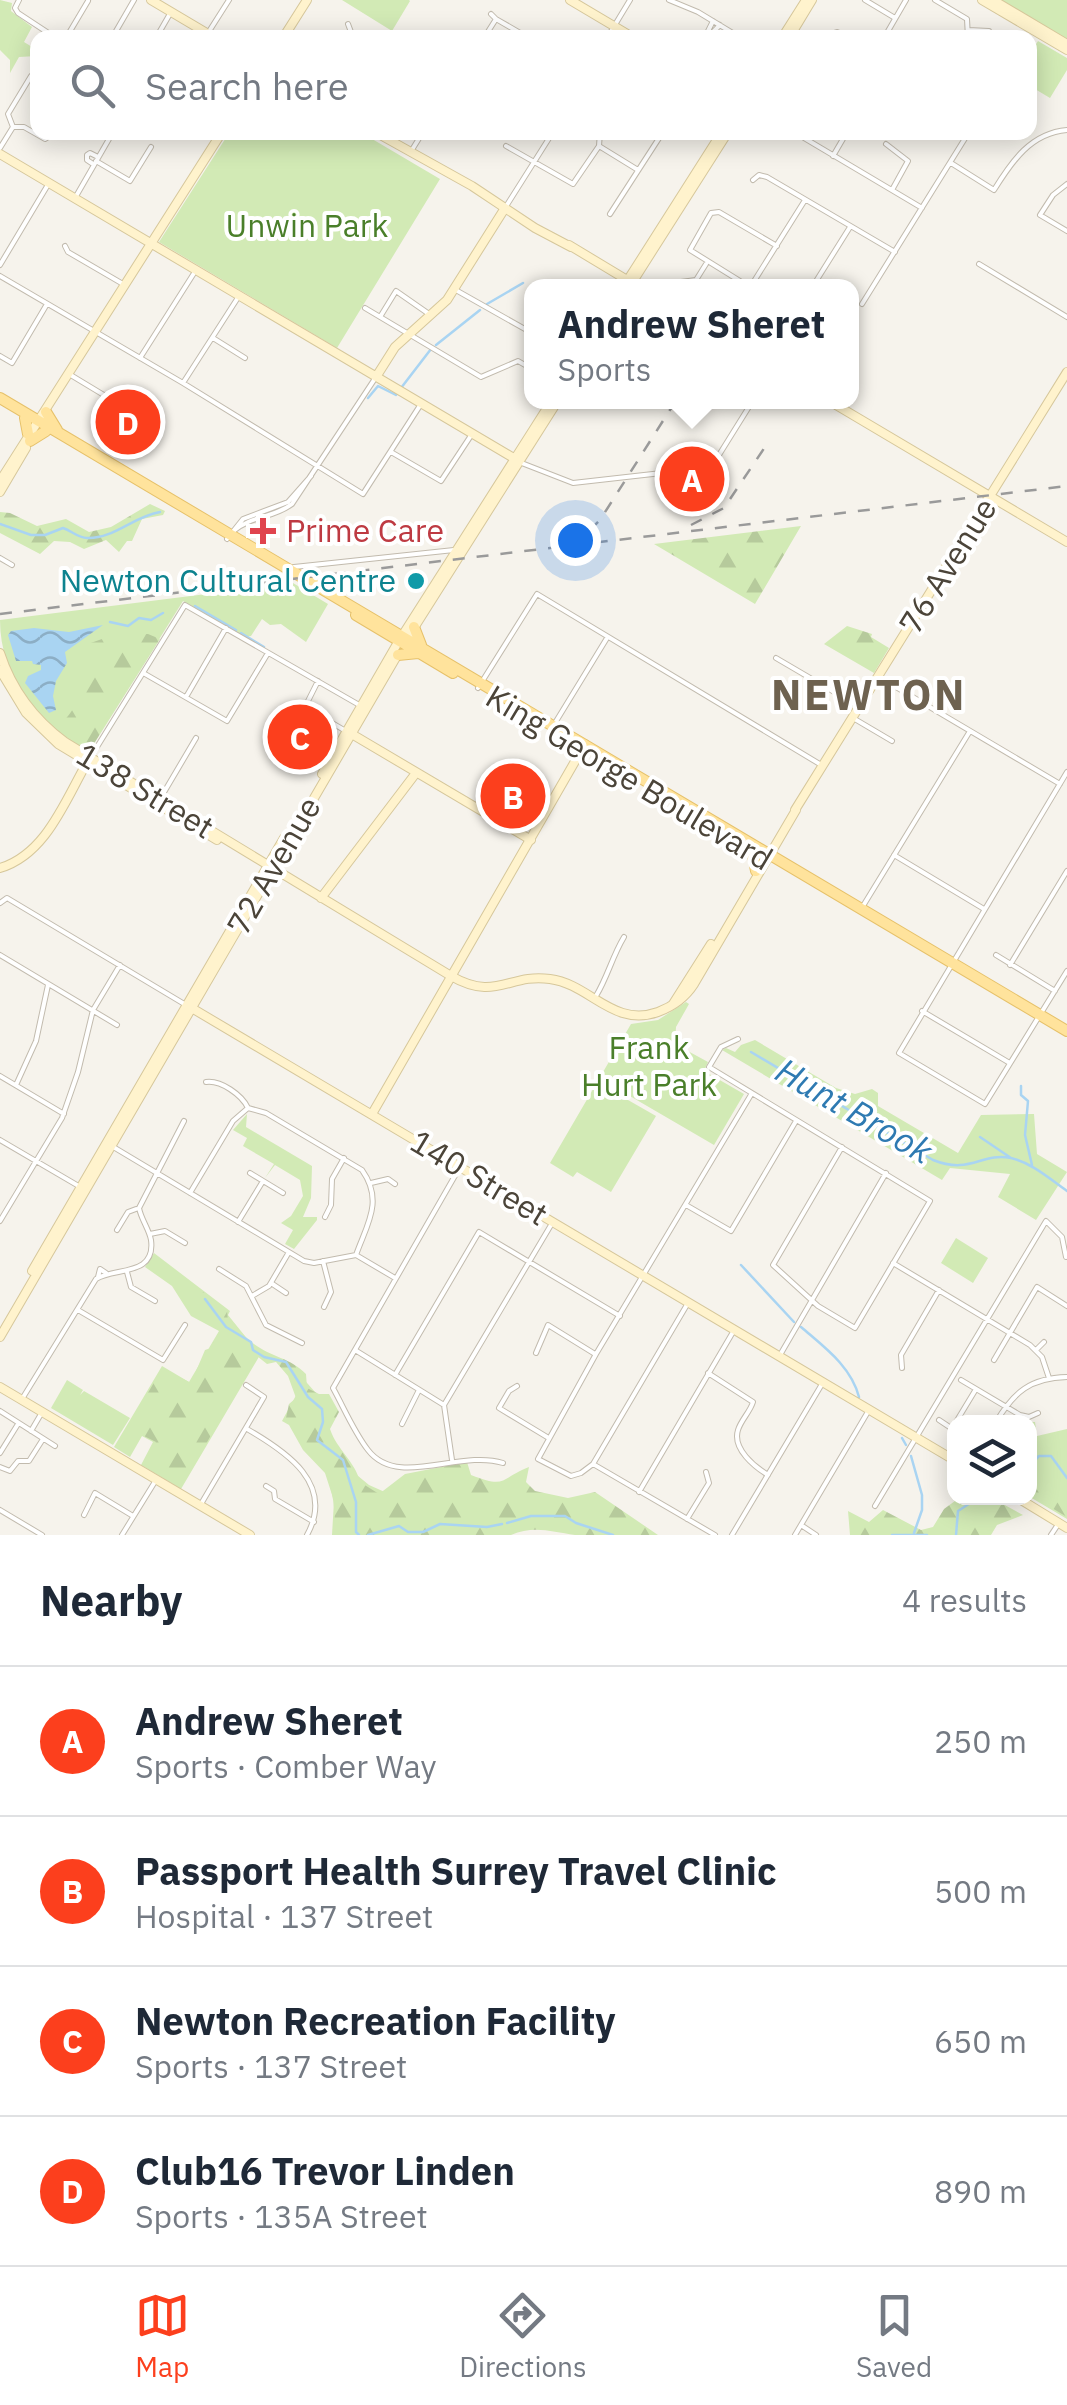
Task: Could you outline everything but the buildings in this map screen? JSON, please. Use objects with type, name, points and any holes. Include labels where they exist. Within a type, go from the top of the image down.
[{"type":"main road","points":[[151,0],[203,30]]},
{"type":"main road","points":[[288,30],[306,0]]},
{"type":"main road","points":[[570,0],[621,30]]},
{"type":"main road","points":[[788,30],[809,0]]},
{"type":"main road","points":[[790,30],[809,0]]},
{"type":"main road","points":[[982,0],[1031,30]]},
{"type":"main road","points":[[993,0],[1032,30]]},
{"type":"main road","points":[[1037,33],[1067,47]]},
{"type":"main road","points":[[1,484],[40,428],[217,140]]},
{"type":"main road","points":[[389,140],[621,279]]},
{"type":"main road","points":[[634,279],[720,140]]},
{"type":"main road","points":[[0,151],[517,460]]},
{"type":"main road","points":[[376,377],[394,348],[454,289],[505,208]]},
{"type":"main road","name":"76 Avenue","points":[[673,1004],[690,991],[767,856],[1067,372]]},
{"type":"main road","points":[[0,401],[40,428]]},
{"type":"main road","points":[[0,401],[420,649]]},
{"type":"main road","name":"72 Avenue","points":[[349,733],[361,706],[550,409]]},
{"type":"main road","points":[[843,409],[1067,542]]},
{"type":"main road","points":[[1,484],[18,452],[40,428]]},
{"type":"main road","points":[[14,468],[18,452]]},
{"type":"main road","name":"72 Avenue","points":[[0,1336],[456,551],[517,460]]},
{"type":"main road","points":[[284,569],[390,639],[420,649]]},
{"type":"main road","name":"King George Boulevard","points":[[420,649],[767,856]]},
{"type":"main road","name":"138 Street","points":[[0,654],[13,684],[31,710],[89,760],[467,984],[488,988],[534,978],[553,979],[619,1013],[637,1016],[673,1004]]},
{"type":"main road","name":"138 Street","points":[[0,670],[30,718],[58,744],[160,799],[269,868]]},
{"type":"main road","name":"King George Boulevard","points":[[480,685],[515,710],[950,960],[1038,1017]]},
{"type":"main road","points":[[515,710],[554,726]]},
{"type":"main road","points":[[349,733],[531,840]]},
{"type":"main road","points":[[372,1114],[585,748]]},
{"type":"main road","points":[[0,868],[20,860],[39,843],[89,760]]},
{"type":"main road","points":[[321,898],[416,773]]},
{"type":"main road","points":[[752,850],[756,871]]},
{"type":"main road","name":"76 Avenue","points":[[673,1004],[767,856]]},
{"type":"main road","points":[[690,991],[706,954]]},
{"type":"main road","name":"King George Boulevard","points":[[950,960],[1067,1034]]},
{"type":"main road","name":"140 Street","points":[[189,1006],[947,1456]]},
{"type":"main road","name":"72 Avenue","points":[[0,1327],[83,1189]]},
{"type":"main road","points":[[0,1387],[250,1535]]},
{"type":"main road","points":[[1030,1505],[1063,1525]]},
{"type":"street","points":[[18,0],[15,10],[44,30]]},
{"type":"street","points":[[117,30],[134,0]]},
{"type":"street","points":[[214,30],[228,0]]},
{"type":"street","points":[[612,30],[630,0]]},
{"type":"street","points":[[668,0],[728,30]]},
{"type":"street","points":[[866,0],[895,18]]},
{"type":"street","points":[[888,30],[906,0]]},
{"type":"street","points":[[935,0],[966,20],[967,30]]},
{"type":"street","points":[[71,30],[88,1]]},
{"type":"street","points":[[161,30],[172,12]]},
{"type":"street","points":[[488,30],[494,16],[516,30]]},
{"type":"street","points":[[710,30],[713,21]]},
{"type":"street","points":[[348,24],[350,30]]},
{"type":"street","points":[[828,24],[831,30]]},
{"type":"street","points":[[716,30],[720,25]]},
{"type":"street","points":[[0,151],[12,127],[8,114],[30,78]]},
{"type":"street","points":[[12,127],[30,130]]},
{"type":"street","points":[[950,163],[994,190],[1025,148],[1052,132],[1067,130]]},
{"type":"street","points":[[75,198],[108,140]]},
{"type":"street","points":[[412,153],[418,140]]},
{"type":"street","points":[[505,208],[547,140]]},
{"type":"street","points":[[506,146],[573,184],[599,140]]},
{"type":"street","points":[[610,214],[657,140]]},
{"type":"street","points":[[807,140],[922,208]]},
{"type":"street","points":[[833,156],[842,140]]},
{"type":"street","points":[[862,304],[964,140]]},
{"type":"street","points":[[886,144],[908,161],[892,190]]},
{"type":"street","points":[[599,146],[638,170]]},
{"type":"street","points":[[96,161],[130,181],[150,147]]},
{"type":"street","points":[[753,180],[760,175],[767,177],[895,252]]},
{"type":"street","points":[[0,265],[50,183]]},
{"type":"street","points":[[1067,184],[1052,194],[1040,215],[1067,232]]},
{"type":"street","points":[[754,279],[806,200]]},
{"type":"street","points":[[737,279],[690,250],[714,211],[777,246]]},
{"type":"street","points":[[816,279],[850,226]]},
{"type":"street","points":[[65,246],[68,252],[125,286]]},
{"type":"street","points":[[697,279],[708,262]]},
{"type":"street","points":[[979,264],[1067,317]]},
{"type":"street","points":[[140,358],[196,270]]},
{"type":"street","points":[[0,276],[183,384],[316,470],[363,494],[421,404]]},
{"type":"street","points":[[454,289],[524,329]]},
{"type":"street","points":[[380,317],[396,291],[430,316]]},
{"type":"street","points":[[183,384],[239,296]]},
{"type":"street","points":[[0,356],[12,363],[47,304]]},
{"type":"street","points":[[366,308],[482,377],[518,361],[524,364]]},
{"type":"street","points":[[213,338],[245,358]]},
{"type":"street","points":[[70,374],[127,408]]},
{"type":"street","points":[[229,536],[249,519],[286,508],[316,470],[376,377]]},
{"type":"street","points":[[517,460],[577,483],[706,468],[714,462],[748,409]]},
{"type":"street","points":[[391,452],[442,481],[472,434]]},
{"type":"street","points":[[284,569],[456,551]]},
{"type":"street","points":[[0,558],[12,565]]},
{"type":"street","points":[[480,685],[537,594],[823,766]]},
{"type":"street","points":[[89,760],[185,605],[361,706]]},
{"type":"street","points":[[185,698],[226,628]]},
{"type":"street","points":[[554,726],[607,638]]},
{"type":"street","points":[[144,674],[227,721],[268,652]]},
{"type":"street","points":[[776,658],[860,708]]},
{"type":"street","points":[[879,677],[1060,784]]},
{"type":"street","points":[[318,681],[305,707],[349,733]]},
{"type":"street","points":[[853,718],[892,741]]},
{"type":"street","points":[[855,908],[894,855],[970,731]]},
{"type":"street","points":[[160,799],[196,738]]},
{"type":"street","points":[[1067,772],[950,960],[899,1053],[985,1104],[1067,971]]},
{"type":"street","points":[[894,855],[984,909]]},
{"type":"street","points":[[1010,965],[1067,871]]},
{"type":"street","name":"140 Street","points":[[2,900],[189,1006]]},
{"type":"street","points":[[594,1000],[624,938]]},
{"type":"street","points":[[0,955],[117,1025]]},
{"type":"street","points":[[996,955],[1054,992]]},
{"type":"street","points":[[0,1220],[64,1114],[93,1010],[120,965]]},
{"type":"street","points":[[16,1085],[36,1040],[48,984]]},
{"type":"street","points":[[922,1012],[1010,1063]]},
{"type":"street","points":[[738,1039],[721,1047],[709,1067],[886,1173],[930,1201],[855,1328],[811,1300],[773,1265],[842,1147]]},
{"type":"street","points":[[0,1076],[64,1114]]},
{"type":"street","points":[[206,1082],[215,1082],[240,1096],[248,1108],[261,1110],[362,1170],[371,1183],[372,1218],[356,1255]]},
{"type":"street","points":[[688,1302],[592,1464],[572,1476],[559,1472],[538,1456],[752,1093]]},
{"type":"street","points":[[190,1193],[233,1121],[248,1108]]},
{"type":"street","points":[[686,1205],[732,1231],[796,1120]]},
{"type":"street","points":[[22,1400],[98,1277],[128,1272],[147,1257],[150,1234],[139,1208],[184,1122]]},
{"type":"street","points":[[0,1140],[83,1189]]},
{"type":"street","points":[[109,1144],[308,1262],[356,1255],[395,1278]]},
{"type":"street","points":[[325,1217],[332,1205],[332,1179],[344,1158]]},
{"type":"street","points":[[460,1167],[333,1388],[367,1450],[384,1464],[408,1469],[474,1458],[503,1463]]},
{"type":"street","points":[[250,1173],[283,1192]]},
{"type":"street","points":[[779,1356],[886,1173]]},
{"type":"street","points":[[371,1183],[388,1179],[395,1184]]},
{"type":"street","points":[[238,1222],[263,1181]]},
{"type":"street","points":[[117,1230],[129,1211],[139,1208]]},
{"type":"street","points":[[452,1460],[444,1405],[553,1222]]},
{"type":"street","points":[[874,1506],[1046,1222],[1062,1237],[1066,1257]]},
{"type":"street","points":[[150,1234],[165,1231],[185,1243]]},
{"type":"street","points":[[395,1375],[478,1232],[620,1316]]},
{"type":"street","points":[[252,1296],[271,1283],[289,1252]]},
{"type":"street","points":[[322,1262],[331,1292],[324,1307]]},
{"type":"street","points":[[894,1264],[1036,1350],[1049,1378]]},
{"type":"street","points":[[218,1270],[244,1284],[266,1326],[302,1343]]},
{"type":"street","points":[[128,1272],[132,1287],[155,1302]]},
{"type":"street","points":[[271,1283],[286,1292]]},
{"type":"street","points":[[994,1360],[1037,1287],[1067,1306]]},
{"type":"street","points":[[902,1368],[901,1355],[939,1290]]},
{"type":"street","points":[[76,1309],[163,1360],[185,1325]]},
{"type":"street","points":[[536,1352],[548,1326],[596,1354]]},
{"type":"street","points":[[639,1492],[734,1330]]},
{"type":"street","points":[[1036,1350],[1044,1342]]},
{"type":"street","points":[[354,1350],[444,1405]]},
{"type":"street","points":[[708,1374],[753,1402]]},
{"type":"street","points":[[1000,1415],[1022,1388],[1049,1378],[1067,1377]]},
{"type":"street","points":[[961,1380],[1020,1415],[1030,1417],[1038,1413]]},
{"type":"street","points":[[732,1535],[823,1382]]},
{"type":"street","points":[[200,1506],[264,1397],[246,1385]]},
{"type":"street","points":[[516,1386],[499,1408],[548,1437]]},
{"type":"street","points":[[961,1415],[976,1389]]},
{"type":"street","points":[[402,1424],[419,1390]]},
{"type":"street","points":[[764,1399],[753,1402],[737,1440],[750,1464],[768,1475]]},
{"type":"street","points":[[796,1535],[870,1410]]},
{"type":"street","points":[[0,1411],[54,1446]]},
{"type":"street","points":[[31,1431],[42,1412]]},
{"type":"street","points":[[939,1420],[947,1423]]},
{"type":"street","points":[[0,1453],[18,1424]]},
{"type":"street","points":[[246,1428],[278,1448],[310,1480],[317,1512],[307,1535]]},
{"type":"street","points":[[0,1467],[10,1471],[18,1462],[29,1462],[43,1439]]},
{"type":"street","points":[[592,1464],[715,1535]]},
{"type":"street","points":[[687,1519],[710,1483],[706,1472]]},
{"type":"street","points":[[122,1535],[156,1480]]},
{"type":"street","points":[[266,1486],[274,1491],[275,1499],[314,1522]]},
{"type":"street","points":[[84,1515],[94,1493],[133,1516]]},
{"type":"street","points":[[0,1510],[42,1535]]},
{"type":"street","points":[[801,1525],[816,1535]]},
{"type":"street","points":[[1051,1535],[1063,1525]]},
{"type":"green space","points":[[0,0],[12,3],[11,11],[32,27],[24,42],[30,46],[30,56],[19,57],[10,73],[10,60],[0,50]]},
{"type":"green space","points":[[342,0],[409,0],[390,30]]},
{"type":"green space","points":[[998,0],[1067,0],[1067,41]]},
{"type":"green space","points":[[1037,43],[1067,58],[1067,70],[1050,98],[1037,90]]},
{"type":"green space","name":"Unwin Park","points":[[225,140],[374,140],[440,179],[337,348],[159,242]]},
{"type":"green space","points":[[150,504],[165,511],[163,515],[142,519],[132,541],[127,541],[119,552],[106,540],[84,549],[70,542],[54,541],[40,554],[0,533],[0,512],[37,526],[66,519],[89,532],[111,527]]},
{"type":"green space","points":[[801,526],[755,604],[654,544]]},
{"type":"green space","points":[[293,583],[328,604],[306,642],[281,624],[270,625],[262,619],[251,636],[245,637],[183,601],[88,753],[54,728],[26,697],[15,680],[2,641],[0,620]]},
{"type":"green space","points":[[847,626],[872,634],[889,648],[874,673],[824,644]]},
{"type":"green space","points":[[148,634],[160,639],[88,753],[53,730],[102,669],[99,657],[88,656],[88,644],[113,635]]},
{"type":"green space","name":"Frank Hurt Park","points":[[686,1002],[689,1004],[676,1027],[675,1044],[708,1062],[704,1071],[744,1094],[714,1145],[623,1092],[621,1096],[656,1116],[611,1192],[577,1172],[573,1177],[550,1163],[631,1024],[658,1020]]},
{"type":"green space","points":[[755,1040],[836,1088],[855,1094],[872,1089],[878,1093],[878,1106],[958,1153],[981,1115],[1034,1114],[1037,1154],[1067,1172],[1036,1220],[998,1197],[1010,1174],[950,1168],[942,1180],[722,1050],[735,1052]]},
{"type":"green space","points":[[247,1114],[246,1127],[312,1166],[311,1198],[303,1217],[317,1220],[294,1249],[285,1244],[293,1230],[281,1223],[291,1216],[303,1196],[300,1180],[275,1165],[265,1178],[274,1164],[243,1146],[247,1138],[233,1130]]},
{"type":"green space","points":[[956,1238],[988,1258],[973,1283],[941,1263]]},
{"type":"green space","points":[[154,1253],[230,1311],[228,1315],[253,1346],[282,1361],[260,1355],[181,1489],[141,1465],[153,1442],[142,1436],[130,1457],[114,1447],[162,1366],[189,1382],[219,1331],[191,1316],[172,1286],[145,1267]]},
{"type":"green space","points":[[203,1292],[227,1310],[228,1322],[250,1341],[306,1374],[307,1388],[329,1394],[339,1412],[330,1429],[333,1436],[360,1482],[379,1494],[405,1474],[467,1462],[471,1475],[497,1482],[529,1467],[526,1482],[535,1491],[568,1498],[595,1492],[658,1535],[575,1535],[535,1530],[511,1535],[335,1535],[333,1498],[324,1470],[286,1418],[289,1404],[296,1398],[288,1376],[276,1362],[267,1364],[257,1356],[181,1487],[144,1465],[156,1442],[142,1435],[130,1455],[116,1447],[159,1374],[164,1369],[191,1383],[205,1350],[211,1348],[220,1330],[195,1314]]},
{"type":"green space","points":[[287,1363],[323,1401],[319,1408],[319,1444],[337,1457],[344,1468],[387,1493],[362,1535],[332,1535],[334,1501],[325,1473],[282,1421],[300,1388]]},
{"type":"green space","points":[[67,1380],[83,1390],[80,1395],[84,1391],[130,1418],[113,1445],[51,1408]]},
{"type":"green space","points":[[1067,1429],[1067,1519],[1037,1501],[1037,1436]]},
{"type":"green space","points":[[1040,1467],[1067,1472],[1067,1517],[1037,1499]]},
{"type":"green space","points":[[949,1505],[1005,1505],[1023,1515],[997,1525],[991,1535],[850,1535],[848,1511],[869,1522],[883,1510],[921,1530],[933,1527]]},
{"type":"water","points":[[103,625],[65,652],[67,663],[56,681],[53,696],[56,710],[49,713],[25,683],[28,676],[41,670],[41,665],[16,661],[8,635],[11,631],[34,628],[69,632]]},
{"type":"waterway","points":[[487,304],[523,283]]},
{"type":"waterway","points":[[436,345],[480,310]]},
{"type":"waterway","points":[[401,388],[431,349]]},
{"type":"waterway","points":[[368,398],[378,386],[396,395]]},
{"type":"waterway","points":[[0,524],[31,535],[63,528],[87,538],[160,512]]},
{"type":"waterway","points":[[195,606],[236,630]]},
{"type":"waterway","points":[[110,622],[128,626],[139,618],[151,620],[163,613]]},
{"type":"waterway","points":[[241,633],[264,647]]},
{"type":"waterway","name":"Hunt Brook","points":[[751,1052],[933,1160],[957,1165],[1011,1158],[1033,1167],[1067,1191]]},
{"type":"waterway","points":[[1021,1086],[1021,1095],[1028,1101],[1025,1135],[1032,1165]]},
{"type":"waterway","points":[[980,1137],[1011,1158]]},
{"type":"waterway","points":[[741,1265],[794,1322]]},
{"type":"waterway","points":[[205,1299],[226,1327],[251,1342],[253,1350],[286,1362],[308,1397],[322,1409],[323,1422],[317,1440],[343,1460],[356,1502],[359,1535]]},
{"type":"waterway","points":[[801,1327],[843,1367],[859,1397]]},
{"type":"waterway","points":[[902,1438],[906,1445]]},
{"type":"waterway","points":[[911,1456],[922,1495],[922,1510],[914,1533]]},
{"type":"waterway","points":[[1037,1458],[1051,1456],[1067,1478]]},
{"type":"waterway","points":[[956,1535],[958,1511],[967,1505]]},
{"type":"waterway","points":[[507,1523],[531,1516],[565,1516],[613,1535]]},
{"type":"waterway","points":[[368,1535],[399,1526],[408,1532],[423,1532],[440,1524],[502,1524]]},
{"type":"waterway","points":[[892,1535],[927,1535]]},
{"type":"railway","points":[[568,541],[600,520],[671,409]]},
{"type":"railway","points":[[691,525],[724,508],[765,447]]},
{"type":"railway","points":[[0,614],[1067,486]]},
{"type":"place","name":"Club16 Trevor Linden","points":[[128,422]]},
{"type":"place","name":"Andrew Sheret","points":[[692,479]]},
{"type":"place","name":"Prime Care","points":[[263,531]]},
{"type":"place","name":"Newton Cultural Centre","points":[[416,581]]},
{"type":"place","name":"Newton Recreation Facility","points":[[300,737]]},
{"type":"place","name":"Passport Health Surrey Travel Clinic","points":[[513,796]]},
{"type":"district","name":"NEWTON","points":[[869,695]]}]
